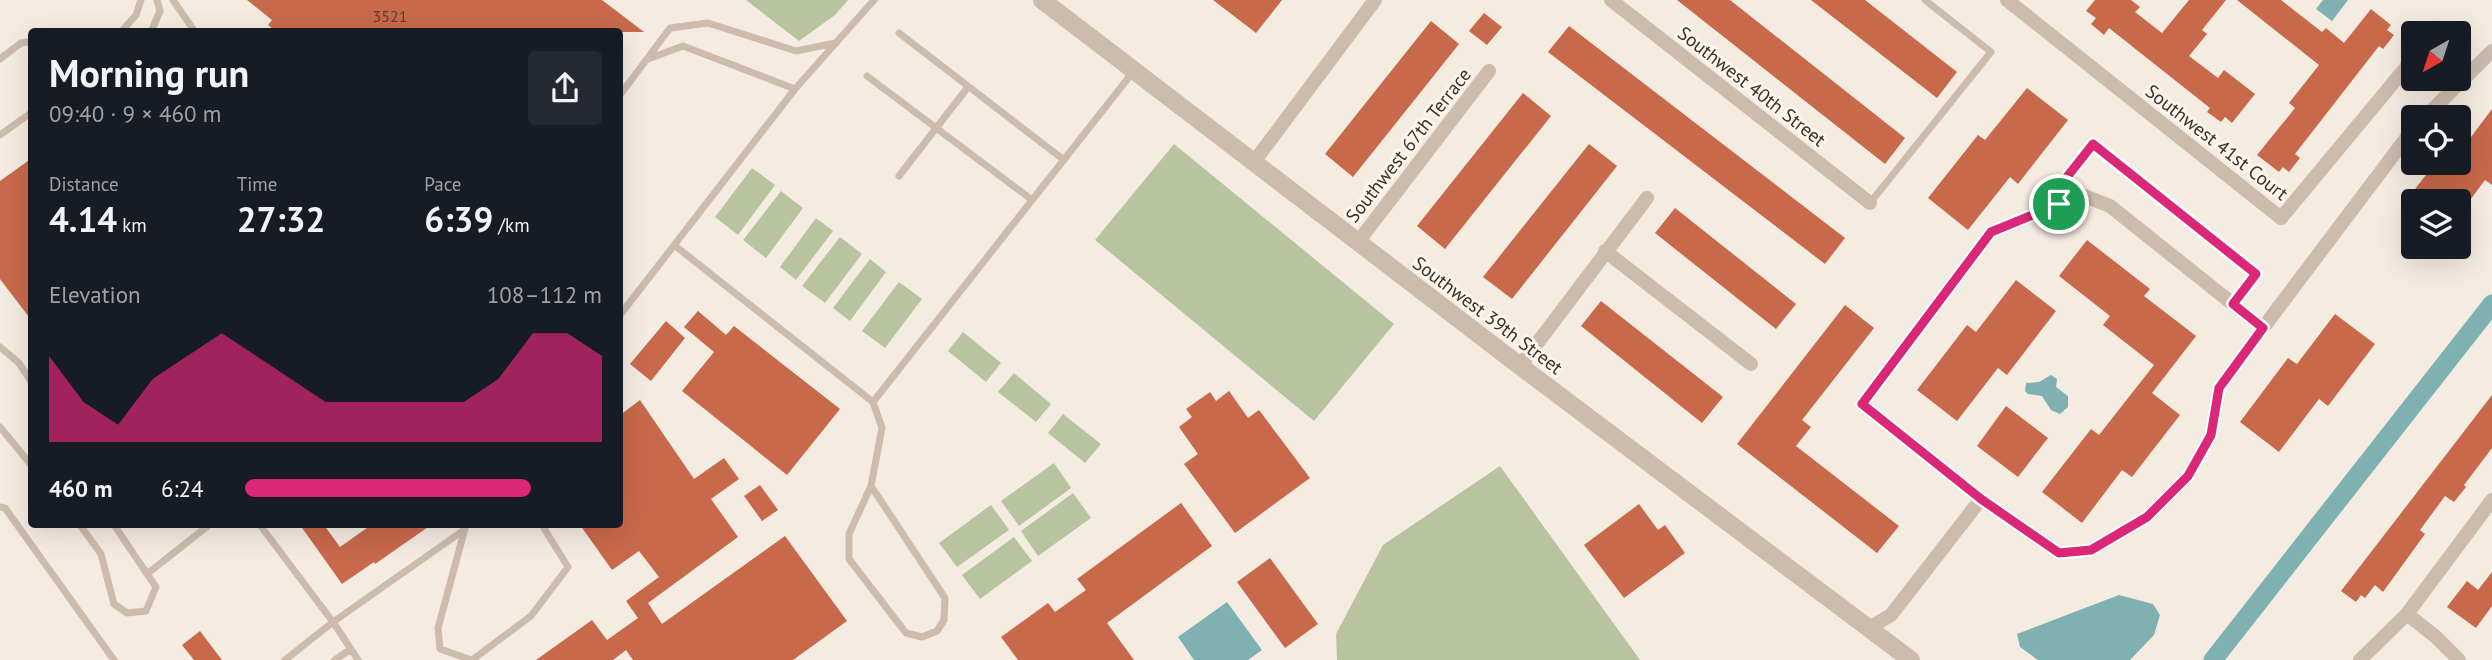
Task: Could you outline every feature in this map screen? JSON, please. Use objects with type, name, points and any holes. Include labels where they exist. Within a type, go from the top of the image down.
[{"type":"street","name":"Southwest 39th Street","points":[[1042,0],[1520,366],[1911,660]]},
{"type":"street","points":[[1254,162],[1375,0]]},
{"type":"street","name":"Southwest 40th Street","points":[[1611,0],[1870,203]]},
{"type":"street","name":"Southwest 41st Court","points":[[2007,0],[2281,218],[2401,73]]},
{"type":"street","points":[[2437,105],[2492,51]]},
{"type":"street","name":"Southwest 67th Terrace","points":[[1358,242],[1489,71]]},
{"type":"street","points":[[2263,328],[2110,206],[2082,195],[1991,232],[1862,404],[1981,499],[2059,553],[2091,550],[2147,517],[2188,476],[2211,435],[2219,388],[2401,145]]},
{"type":"street","points":[[1520,366],[1647,198]]},
{"type":"street","points":[[1605,251],[1751,364]]},
{"type":"street","points":[[1869,628],[1891,615],[1981,499]]},
{"type":"street","points":[[2360,660],[2407,614],[2492,500]]},
{"type":"street","points":[[2407,614],[2459,660]]},
{"type":"lane","points":[[125,28],[136,15],[141,0]]},
{"type":"lane","points":[[153,28],[160,11],[157,0]]},
{"type":"lane","points":[[173,0],[192,28]]},
{"type":"lane","points":[[623,311],[795,89],[874,0]]},
{"type":"lane","points":[[1870,203],[1990,52],[1925,0]]},
{"type":"lane","points":[[623,91],[670,29],[708,23],[796,51],[836,43]]},
{"type":"lane","points":[[899,33],[1064,160]]},
{"type":"lane","points":[[0,59],[21,43],[28,42]]},
{"type":"lane","points":[[646,60],[683,46],[795,89]]},
{"type":"lane","points":[[873,402],[1134,71]]},
{"type":"lane","points":[[867,76],[1032,200]]},
{"type":"lane","points":[[899,176],[968,87]]},
{"type":"lane","points":[[0,135],[28,115]]},
{"type":"lane","points":[[2059,204],[2059,187],[2093,144],[2256,274],[2233,304]]},
{"type":"lane","points":[[674,245],[873,402],[882,428],[871,486],[849,534],[849,559],[906,634],[922,637],[937,631],[944,620],[945,598],[871,486]]},
{"type":"lane","points":[[0,347],[19,363],[28,377]]},
{"type":"lane","points":[[0,427],[28,459]]},
{"type":"lane","points":[[0,507],[5,508],[114,660]]},
{"type":"lane","points":[[82,528],[101,554],[114,604],[127,613],[146,611],[156,587],[117,528]]},
{"type":"lane","points":[[147,574],[205,528]]},
{"type":"lane","points":[[262,528],[334,622],[358,660]]},
{"type":"lane","points":[[285,660],[464,528]]},
{"type":"lane","points":[[465,528],[438,628],[440,649],[454,657],[472,660],[531,616],[568,567],[544,528]]},
{"type":"lane","points":[[335,660],[351,649]]},
{"type":"green space","points":[[746,0],[848,0],[835,15],[799,41]]},
{"type":"green space","points":[[1174,144],[1394,324],[1314,421],[1095,240]]},
{"type":"green space","points":[[752,168],[775,185],[738,235],[715,217]]},
{"type":"green space","points":[[781,191],[803,208],[766,258],[743,240]]},
{"type":"green space","points":[[816,218],[833,231],[796,280],[780,267]]},
{"type":"green space","points":[[840,237],[862,254],[825,303],[802,286]]},
{"type":"green space","points":[[870,259],[886,272],[850,321],[833,308]]},
{"type":"green space","points":[[899,282],[922,299],[885,348],[862,331]]},
{"type":"green space","points":[[963,332],[1001,363],[986,382],[948,351]]},
{"type":"green space","points":[[1014,373],[1051,404],[1036,422],[998,392]]},
{"type":"green space","points":[[1063,414],[1101,444],[1085,463],[1048,433]]},
{"type":"green space","points":[[1054,463],[1071,488],[1019,526],[1001,501]]},
{"type":"green space","points":[[1500,466],[1640,660],[1337,660],[1336,634],[1383,545]]},
{"type":"green space","points":[[1073,493],[1091,518],[1038,556],[1021,531]]},
{"type":"green space","points":[[991,505],[1009,530],[957,567],[939,543]]},
{"type":"green space","points":[[1014,537],[1032,561],[980,599],[962,575]]},
{"type":"water","points":[[2323,0],[2348,0],[2332,21],[2316,9]]},
{"type":"water","points":[[2051,375],[2057,379],[2056,387],[2068,396],[2068,407],[2060,414],[2051,410],[2042,396],[2025,391],[2026,383],[2039,382]]},
{"type":"water","points":[[2119,595],[2153,604],[2160,615],[2154,635],[2130,660],[2038,660],[2020,647],[2017,634]]},
{"type":"water","points":[[1227,602],[1262,650],[1248,660],[1194,660],[1178,637]]},
{"type":"building","points":[[247,0],[602,0],[644,32],[623,32],[623,28],[272,28],[268,25],[272,20]]},
{"type":"building","points":[[1213,0],[1282,0],[1256,33]]},
{"type":"building","points":[[1677,0],[1730,0],[1905,138],[1885,164]]},
{"type":"building","points":[[1811,0],[1865,0],[1957,72],[1937,98]]},
{"type":"building","points":[[2095,0],[2131,0],[2140,7],[2135,12],[2162,33],[2189,0],[2226,0],[2202,30],[2207,34],[2189,56],[2218,78],[2224,70],[2255,94],[2232,123],[2225,117],[2221,122],[2207,112],[2210,108],[2109,28],[2104,35],[2091,24],[2096,18],[2086,11]]},
{"type":"building","points":[[2237,0],[2281,0],[2322,32],[2326,28],[2344,43],[2371,9],[2391,25],[2387,30],[2394,35],[2383,49],[2379,46],[2295,154],[2300,158],[2289,172],[2283,167],[2279,172],[2257,155],[2295,108],[2289,103],[2319,65]]},
{"type":"building","points":[[1484,13],[1502,27],[1487,45],[1469,31]]},
{"type":"building","points":[[1431,21],[1459,44],[1353,177],[1325,154]]},
{"type":"building","points":[[1569,26],[1845,238],[1825,264],[1548,52]]},
{"type":"building","points":[[2027,88],[2068,120],[2018,184],[2010,177],[1968,230],[1928,198],[1978,135],[1985,140]]},
{"type":"building","points":[[1523,93],[1551,116],[1445,249],[1417,226]]},
{"type":"building","points":[[2492,109],[2492,185],[2485,180],[2471,199],[2471,189],[2415,189],[2426,175],[2471,175],[2471,137]]},
{"type":"building","points":[[1589,144],[1617,166],[1512,299],[1483,277]]},
{"type":"building","points":[[28,161],[28,316],[0,279],[0,181]]},
{"type":"building","points":[[1675,208],[1796,304],[1776,329],[1655,233]]},
{"type":"building","points":[[2087,240],[2150,289],[2144,296],[2196,336],[2152,393],[2180,415],[2132,477],[2122,470],[2082,523],[2042,492],[2091,429],[2099,435],[2154,365],[2103,325],[2110,316],[2059,276]]},
{"type":"building","points":[[2016,280],[2056,311],[2007,375],[1998,368],[1957,421],[1917,390],[1967,325],[1976,332]]},
{"type":"building","points":[[1601,301],[1723,397],[1702,423],[1581,326]]},
{"type":"building","points":[[1845,305],[1874,328],[1802,420],[1811,427],[1796,446],[1899,526],[1877,553],[1737,444]]},
{"type":"building","points":[[698,311],[726,335],[734,326],[840,409],[787,475],[682,391],[714,352],[684,327]]},
{"type":"building","points":[[2335,314],[2375,344],[2328,406],[2319,399],[2279,452],[2240,422],[2288,358],[2297,364]]},
{"type":"building","points":[[666,321],[685,338],[651,381],[630,364]]},
{"type":"building","points":[[1229,391],[1248,418],[1259,410],[1310,478],[1235,533],[1184,464],[1198,454],[1179,427],[1192,417],[1186,409],[1210,392],[1216,401]]},
{"type":"building","points":[[2492,395],[2492,448],[2454,502],[2445,496],[2420,530],[2425,534],[2383,592],[2375,585],[2365,598],[2361,595],[2356,602],[2341,591]]},
{"type":"building","points":[[640,400],[694,479],[724,458],[739,479],[711,499],[738,537],[648,603],[662,624],[785,536],[847,621],[793,660],[633,660],[626,650],[613,660],[536,660],[592,620],[607,640],[638,618],[626,601],[659,577],[639,551],[612,570],[582,528],[623,528],[623,413]]},
{"type":"building","points":[[2006,406],[2048,438],[2018,477],[1977,446]]},
{"type":"building","points":[[760,485],[778,510],[762,521],[744,496]]},
{"type":"building","points":[[1181,503],[1212,546],[1107,623],[1134,660],[1018,660],[1001,637],[1048,603],[1055,612],[1086,590],[1077,579]]},
{"type":"building","points":[[1639,504],[1658,530],[1665,525],[1685,553],[1624,598],[1584,545]]},
{"type":"building","points":[[302,528],[326,528],[340,547],[367,528],[427,528],[375,564],[374,562],[342,584]]},
{"type":"building","points":[[1270,558],[1318,624],[1285,648],[1237,582]]},
{"type":"building","points":[[2492,572],[2492,606],[2476,628],[2447,607],[2467,581],[2478,590]]},
{"type":"building","points":[[200,631],[222,660],[194,660],[182,645]]},
{"type":"waterway","points":[[2213,660],[2492,304]]},
{"type":"route","points":[[2093,144],[2256,274],[2233,304],[2263,328],[2219,388],[2211,435],[2188,476],[2147,517],[2091,550],[2059,553],[1981,499],[1862,404],[1991,232],[2059,204],[2059,187],[2093,144]]}]
